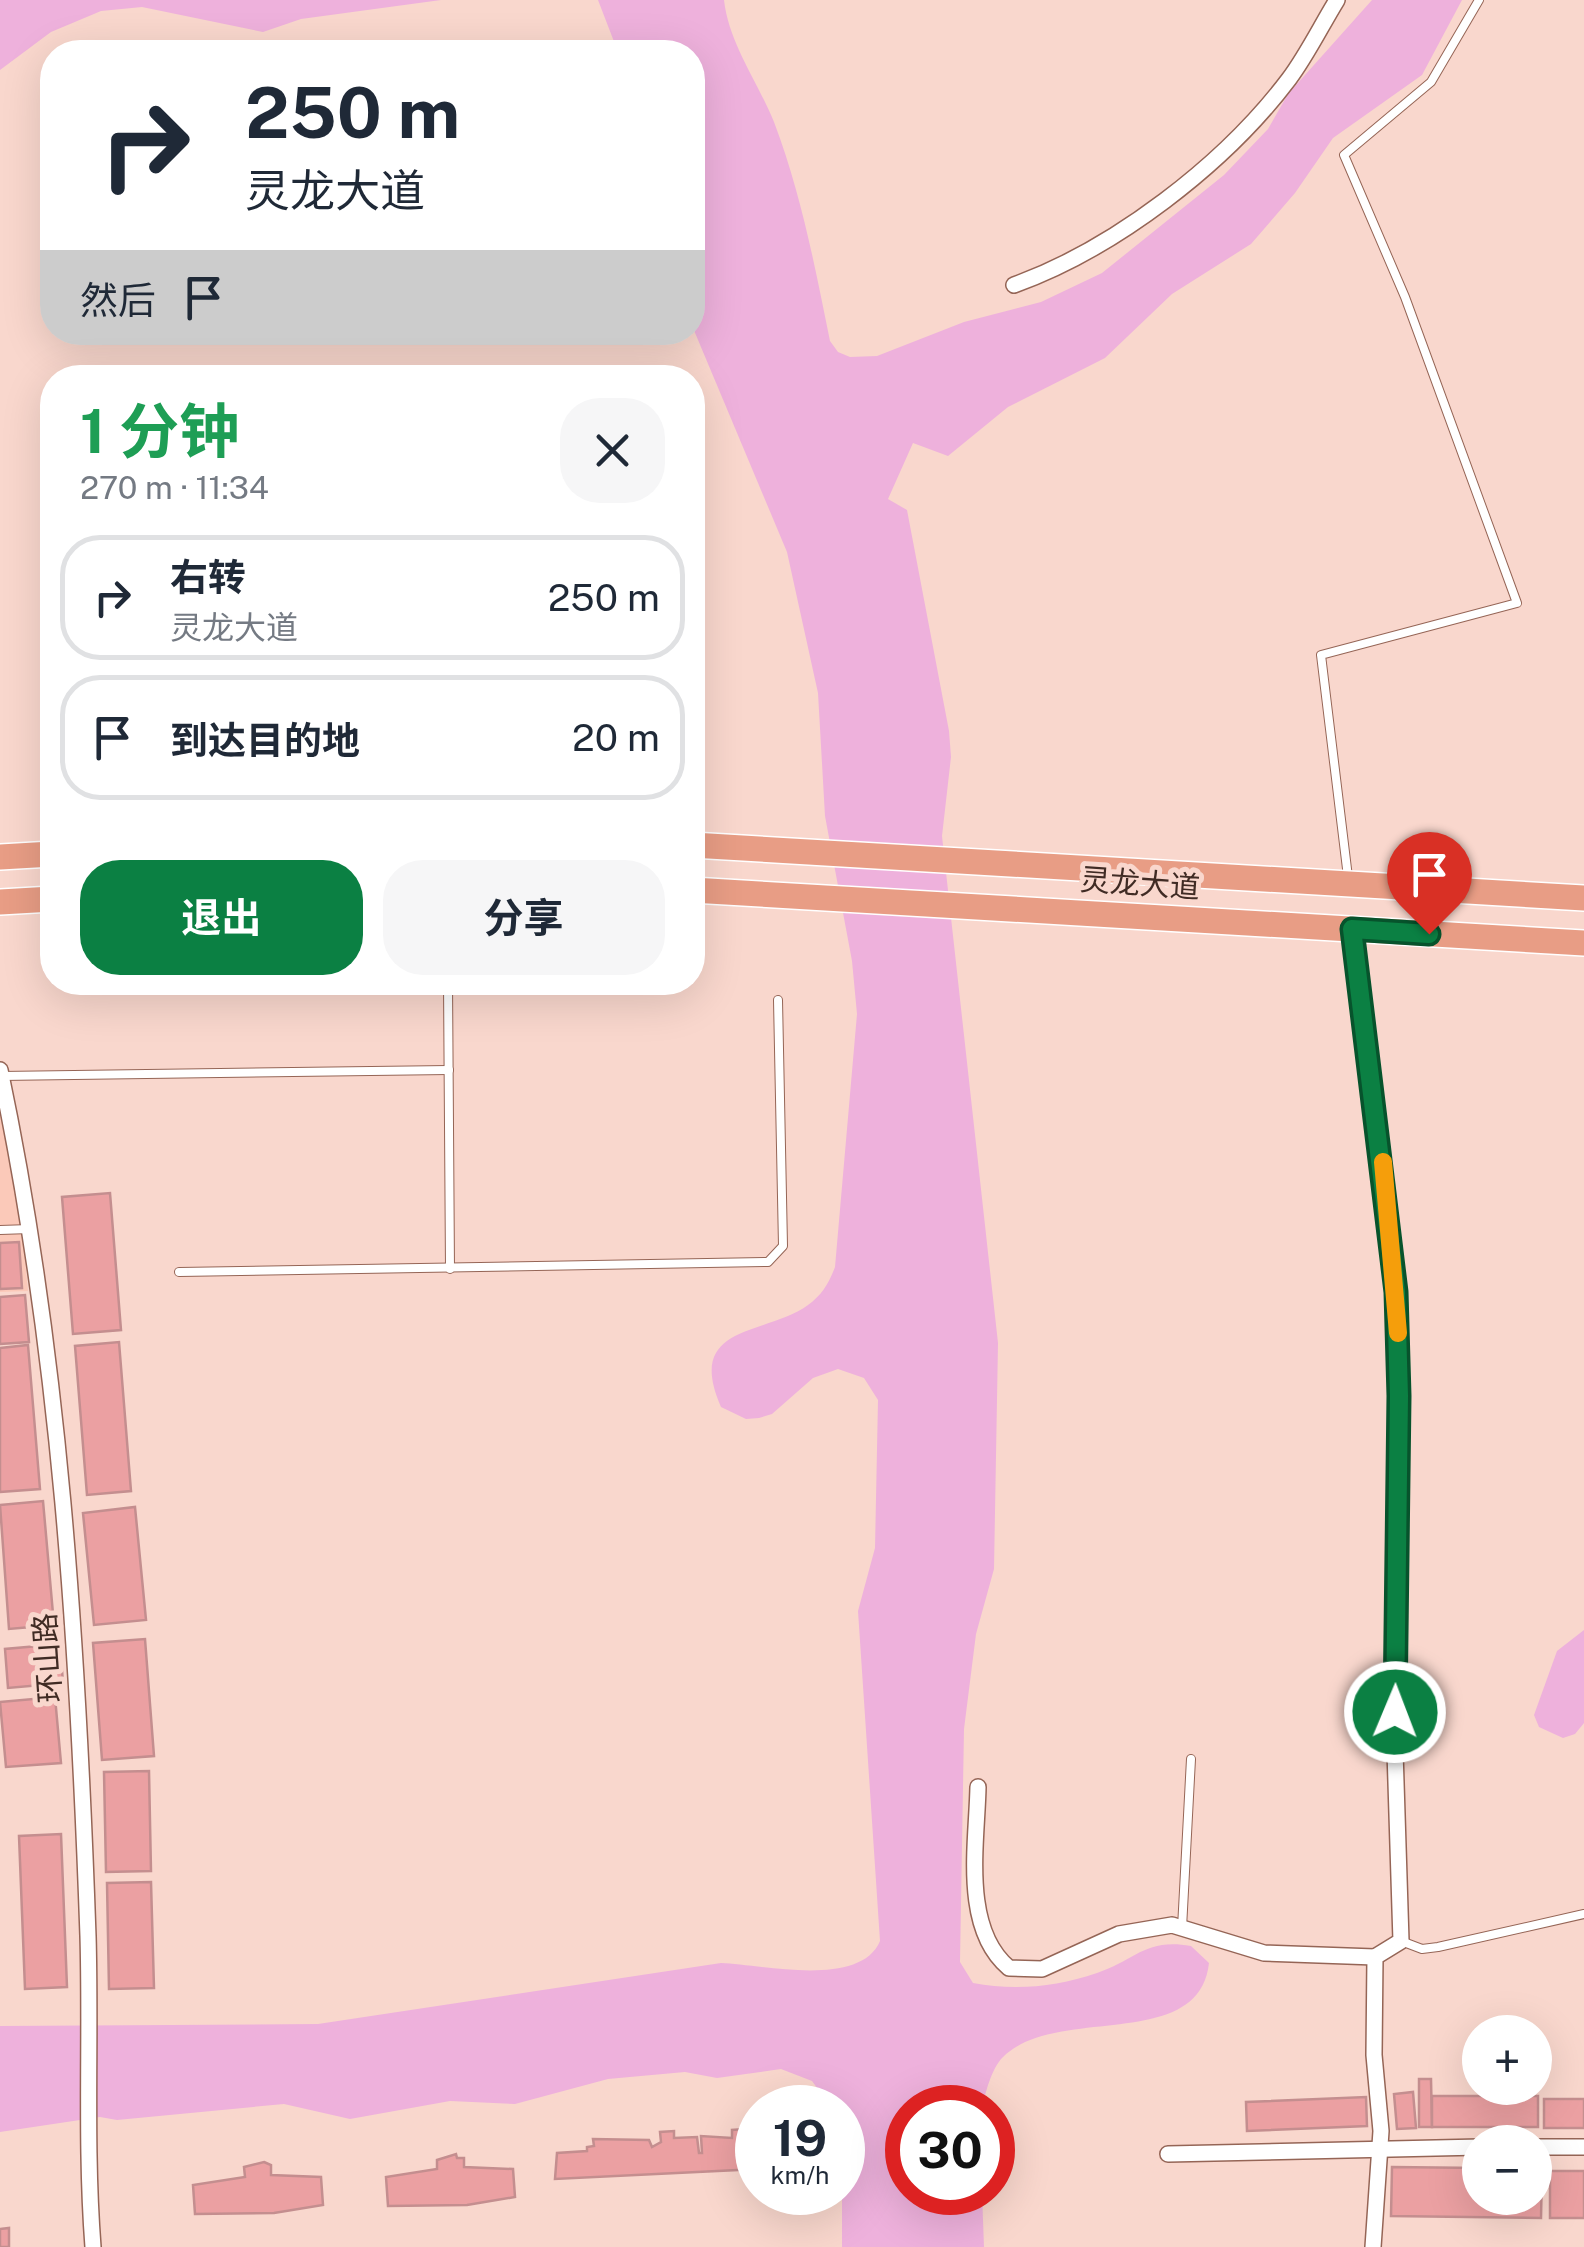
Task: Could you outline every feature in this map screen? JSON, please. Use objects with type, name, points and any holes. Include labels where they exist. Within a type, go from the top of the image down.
[{"type":"main road","name":"灵龙大道","points":[[705,845],[1584,898]]},
{"type":"main road","points":[[0,857],[40,855]]},
{"type":"main road","name":"灵龙大道","points":[[705,891],[1584,944]]},
{"type":"main road","points":[[0,902],[40,899]]},
{"type":"street","points":[[1014,285],[1106,242],[1172,193],[1288,80],[1337,0]]},
{"type":"street","points":[[978,1786],[978,1906],[989,1944],[1009,1968],[1042,1969],[1106,1939],[1145,1928],[1182,1928],[1264,1952],[1375,1957],[1401,1941],[1395,1751],[1398,1344],[1386,1184],[1352,929]]},
{"type":"street","name":"环山路","points":[[1,1073],[32,1229],[72,1612],[90,2006],[92,2247]]},
{"type":"street","points":[[1373,2247],[1380,2147],[1374,2055],[1375,1957]]},
{"type":"street","points":[[1168,2154],[1462,2147]]},
{"type":"street","points":[[1552,2147],[1584,2147]]},
{"type":"lane","points":[[1348,883],[1321,655],[1517,602],[1405,298],[1344,155],[1431,82],[1478,0]]},
{"type":"lane","points":[[448,995],[450,1270]]},
{"type":"lane","points":[[179,1272],[760,1266],[775,1258],[783,1246],[778,1000]]},
{"type":"lane","points":[[1,1073],[449,1070]]},
{"type":"lane","points":[[0,1230],[32,1229]]},
{"type":"lane","points":[[1182,1928],[1192,1759]]},
{"type":"lane","points":[[1401,1941],[1422,1948],[1438,1947],[1584,1914]]},
{"type":"shaded area","points":[[0,0],[441,0],[301,19],[263,32],[142,7],[101,11],[51,32],[0,70]]},
{"type":"shaded area","points":[[598,0],[724,0],[732,32],[774,122],[792,176],[830,341],[838,352],[850,357],[877,356],[964,322],[1041,302],[1102,273],[1224,175],[1268,129],[1288,94],[1372,0],[1462,0],[1422,75],[1333,138],[1295,193],[1251,244],[1172,294],[1105,358],[1008,407],[948,456],[913,443],[888,499],[907,510],[949,731],[951,757],[942,836],[998,1343],[994,1569],[976,1634],[964,1729],[960,1962],[973,1983],[1019,1987],[1082,1978],[1162,1945],[1191,1946],[1209,1963],[1199,1991],[1180,2008],[1153,2018],[1027,2041],[1003,2057],[988,2085],[885,2085],[885,2215],[983,2215],[984,2247],[842,2247],[842,2215],[865,2215],[865,2085],[815,2085],[781,2069],[717,2078],[685,2072],[608,2079],[515,2104],[450,2101],[350,2119],[284,2104],[117,2120],[100,2117],[0,2132],[0,2026],[318,2024],[721,1963],[831,1969],[852,1965],[869,1956],[880,1941],[858,1611],[875,1548],[878,1400],[864,1378],[838,1369],[813,1378],[772,1414],[746,1419],[721,1407],[712,1380],[713,1360],[721,1346],[735,1336],[808,1305],[824,1288],[835,1267],[857,1014],[852,961],[825,816],[818,693],[787,552],[700,345],[705,345],[705,40],[613,40]]},
{"type":"shaded area","points":[[0,1096],[20,1205],[28,1291],[0,1292]]},
{"type":"shaded area","points":[[1584,1630],[1584,1723],[1575,1734],[1563,1738],[1539,1727],[1534,1715],[1557,1651]]},
{"type":"building","points":[[110,1193],[121,1330],[73,1334],[62,1197]]},
{"type":"building","points":[[19,1242],[22,1288],[0,1289],[0,1243]]},
{"type":"building","points":[[25,1295],[29,1342],[0,1344],[0,1297]]},
{"type":"building","points":[[119,1342],[131,1491],[87,1495],[75,1346]]},
{"type":"building","points":[[28,1345],[40,1489],[0,1492],[0,1348]]},
{"type":"building","points":[[43,1501],[54,1625],[9,1629],[0,1505]]},
{"type":"building","points":[[135,1507],[146,1620],[94,1625],[83,1513]]},
{"type":"building","points":[[145,1639],[154,1756],[102,1760],[93,1643]]},
{"type":"building","points":[[60,1644],[63,1683],[8,1688],[5,1649]]},
{"type":"building","points":[[55,1697],[61,1763],[6,1767],[0,1702]]},
{"type":"building","points":[[149,1771],[151,1871],[106,1872],[104,1772]]},
{"type":"building","points":[[61,1834],[67,1987],[25,1989],[19,1836]]},
{"type":"building","points":[[151,1882],[154,1988],[109,1989],[107,1883]]},
{"type":"building","points":[[1419,2079],[1431,2079],[1432,2127],[1419,2127]]},
{"type":"building","points":[[1413,2092],[1416,2128],[1397,2129],[1394,2094]]},
{"type":"building","points":[[1432,2096],[1462,2096],[1462,2105],[1538,2105],[1538,2125],[1432,2127]]},
{"type":"building","points":[[1366,2097],[1367,2126],[1247,2131],[1246,2102]]},
{"type":"building","points":[[1552,2099],[1584,2099],[1584,2128],[1544,2125],[1544,2105],[1552,2105]]},
{"type":"building","points":[[735,2130],[735,2170],[555,2179],[557,2153],[587,2151],[587,2147],[594,2146],[593,2139],[649,2140],[652,2147],[661,2142],[660,2132],[674,2131],[674,2138],[697,2137],[702,2153],[701,2136],[732,2138]]},
{"type":"building","points":[[456,2154],[457,2158],[464,2158],[464,2167],[513,2169],[515,2197],[467,2205],[388,2206],[386,2177],[437,2169],[437,2160]]},
{"type":"building","points":[[264,2162],[271,2165],[271,2175],[321,2177],[323,2205],[274,2213],[195,2214],[193,2185],[245,2177],[244,2167]]},
{"type":"building","points":[[1392,2167],[1462,2168],[1462,2215],[1541,2215],[1541,2218],[1391,2216]]},
{"type":"building","points":[[1552,2171],[1584,2171],[1584,2218],[1550,2218]]},
{"type":"building","points":[[9,2228],[9,2247],[0,2247],[0,2229]]},
{"type":"slow traffic","points":[[1383,1162],[1398,1333]]},
{"type":"route","points":[[1395,1712],[1399,1396],[1396,1292],[1386,1184],[1352,929],[1429,934]]}]
